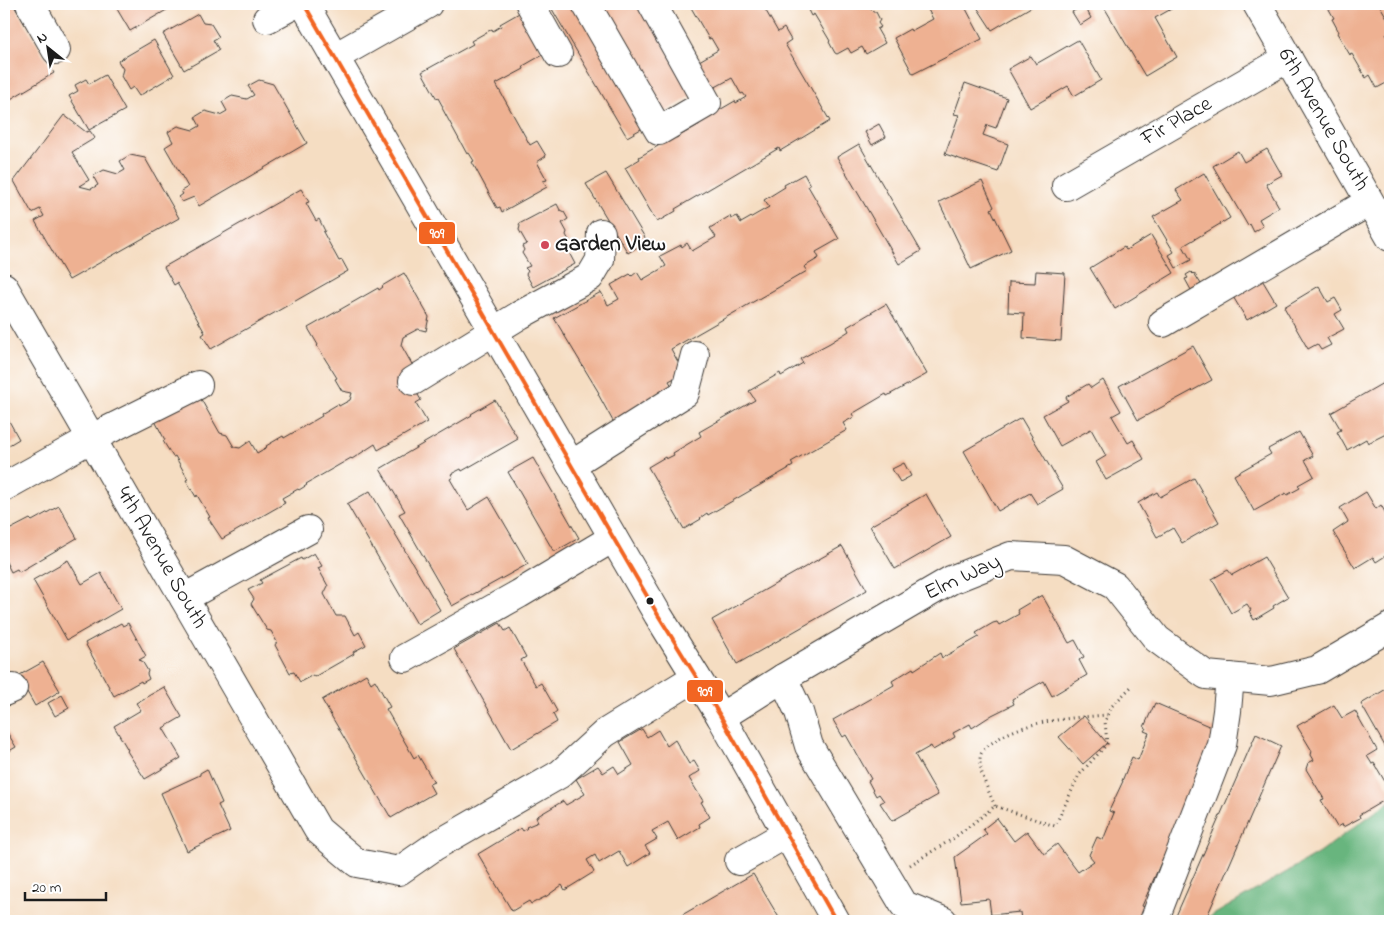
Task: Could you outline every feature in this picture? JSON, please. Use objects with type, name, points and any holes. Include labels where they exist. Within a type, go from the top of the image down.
[{"type":"street","points":[[30,4],[56,50]]},
{"type":"street","points":[[267,19],[295,4]]},
{"type":"street","points":[[304,4],[658,615],[721,717],[836,921]]},
{"type":"street","points":[[335,57],[428,4]]},
{"type":"street","points":[[530,4],[558,54]]},
{"type":"street","points":[[586,4],[659,131],[707,103],[652,4]]},
{"type":"street","name":"6th Avenue South","points":[[1257,4],[1390,237]]},
{"type":"street","name":"Fir Place","points":[[1066,186],[1288,58]]},
{"type":"street","points":[[1164,322],[1369,202]]},
{"type":"street","points":[[413,381],[494,331],[590,277],[600,260],[601,233]]},
{"type":"street","name":"4th Avenue South","points":[[4,286],[318,830],[356,863],[398,871],[435,846],[560,774],[605,733],[696,677]]},
{"type":"street","points":[[571,466],[685,393],[695,355]]},
{"type":"street","points":[[4,487],[92,438],[198,384]]},
{"type":"street","points":[[184,598],[308,530]]},
{"type":"street","points":[[405,658],[519,594],[613,538]]},
{"type":"street","name":"Elm Way","points":[[721,717],[783,678],[951,580],[1011,556],[1064,559],[1115,586],[1157,639],[1206,675],[1271,681],[1317,670],[1390,627]]},
{"type":"street","points":[[1154,921],[1222,745],[1230,677]]},
{"type":"street","points":[[783,678],[799,712],[809,746],[904,905],[943,921]]},
{"type":"street","points":[[739,860],[786,834]]},
{"type":"path","points":[[995,806],[1055,826],[1079,775],[1107,744],[1105,721],[1107,715],[1112,706],[1133,684]]},
{"type":"path","points":[[995,806],[980,767],[981,755],[989,745],[1004,734],[1026,726],[1074,717],[1107,715]]},
{"type":"path","points":[[888,878],[954,838],[995,806]]},
{"type":"green space","points":[[1390,801],[1390,921],[1203,921],[1319,853]]},
{"type":"building","points":[[4,4],[13,4],[54,73],[4,103]]},
{"type":"building","points":[[114,4],[177,4],[130,31]]},
{"type":"building","points":[[549,4],[577,4],[648,125],[627,137]]},
{"type":"building","points":[[594,4],[640,4],[693,95],[659,116]]},
{"type":"building","points":[[689,4],[762,4],[778,32],[784,28],[791,40],[785,44],[830,121],[780,151],[779,148],[675,209],[676,211],[657,222],[625,168],[640,159],[639,157],[700,124],[699,122],[735,101],[736,103],[746,97],[743,93],[741,94],[732,78],[710,90],[694,64],[718,50],[711,38],[709,39]]},
{"type":"building","points":[[805,4],[865,4],[873,12],[876,12],[880,20],[878,23],[881,27],[877,29],[885,43],[866,54],[862,47],[851,53],[848,48],[837,54],[814,14],[811,16]]},
{"type":"building","points":[[930,4],[965,4],[982,39],[913,74],[894,38],[933,19],[926,6]]},
{"type":"building","points":[[975,4],[1036,4],[992,30]]},
{"type":"building","points":[[1109,4],[1170,4],[1173,8],[1155,18],[1177,57],[1145,76],[1104,7]]},
{"type":"building","points":[[1326,4],[1379,4],[1390,23],[1390,31],[1386,34],[1390,41],[1390,81],[1377,88],[1370,75],[1366,78],[1337,33],[1339,32],[1332,19],[1334,18]]},
{"type":"building","points":[[1084,5],[1091,18],[1080,25],[1072,12]]},
{"type":"building","points":[[521,12],[544,54],[523,66],[524,69],[496,84],[530,145],[537,141],[546,156],[537,162],[547,180],[543,181],[547,187],[502,212],[500,207],[497,208],[472,162],[474,161],[469,153],[467,154],[443,107],[422,72],[473,44],[471,41],[492,29],[493,31],[501,26],[500,24]]},
{"type":"building","points":[[198,14],[203,23],[211,24],[219,37],[213,40],[219,50],[184,70],[163,34]]},
{"type":"building","points":[[154,40],[174,75],[139,96],[133,87],[129,90],[121,76],[123,69],[118,61]]},
{"type":"building","points":[[1078,40],[1101,80],[1074,96],[1068,86],[1030,108],[1008,69],[1031,56],[1036,64]]},
{"type":"building","points":[[105,75],[125,110],[89,130],[69,96],[78,91],[75,85],[86,79],[89,84]]},
{"type":"building","points":[[259,80],[273,84],[307,143],[199,206],[194,197],[182,202],[179,197],[183,194],[181,191],[188,187],[165,147],[173,142],[168,132],[178,126],[193,130],[200,126],[195,117],[205,111],[220,115],[227,111],[222,102],[232,96],[247,99],[254,95],[248,86]]},
{"type":"building","points":[[965,83],[1007,98],[996,128],[987,125],[983,135],[1008,144],[998,172],[945,154],[959,115],[954,114]]},
{"type":"building","points":[[64,115],[86,132],[90,131],[95,138],[72,152],[89,180],[79,186],[91,189],[98,185],[93,176],[104,170],[118,174],[125,170],[120,161],[130,155],[145,158],[179,218],[69,280],[35,221],[44,216],[40,209],[32,213],[14,181]]},
{"type":"building","points":[[879,124],[886,137],[872,145],[865,132]]},
{"type":"building","points":[[859,144],[921,251],[899,264],[837,157]]},
{"type":"building","points":[[1267,149],[1282,175],[1266,184],[1279,207],[1259,219],[1263,226],[1254,232],[1250,224],[1248,226],[1213,166],[1238,151],[1244,162]]},
{"type":"building","points":[[606,173],[647,241],[628,253],[586,184]]},
{"type":"building","points":[[1204,173],[1230,218],[1183,246],[1191,260],[1176,268],[1169,255],[1174,252],[1153,217],[1183,200],[1176,190]]},
{"type":"building","points":[[804,174],[810,185],[808,186],[839,239],[816,252],[819,258],[804,267],[807,271],[671,349],[684,373],[669,381],[672,386],[614,423],[599,393],[554,318],[601,292],[608,305],[619,299],[611,285],[637,272],[642,280],[666,266],[660,256],[687,243],[692,251],[716,237],[710,228],[730,216],[731,219],[737,216],[741,223],[769,207],[764,200],[785,187],[784,185]]},
{"type":"building","points":[[982,181],[994,207],[991,209],[1011,250],[971,269],[939,202]]},
{"type":"building","points":[[301,189],[309,202],[306,203],[316,221],[319,219],[325,231],[323,232],[339,261],[342,260],[348,271],[211,349],[202,335],[205,333],[177,283],[174,285],[164,267]]},
{"type":"building","name":"Garden View","points":[[557,204],[568,219],[562,223],[570,242],[565,245],[575,264],[533,287],[526,274],[528,271],[525,268],[530,266],[522,253],[524,250],[522,246],[527,244],[519,230],[519,224]]},
{"type":"building","points":[[1151,235],[1174,273],[1115,309],[1090,268],[1124,247],[1126,250]]},
{"type":"building","points":[[1036,271],[1065,273],[1061,341],[1023,338],[1024,313],[1008,312],[1009,282],[1035,283]]},
{"type":"building","points":[[1191,272],[1194,273],[1201,284],[1191,290],[1185,279],[1188,278],[1186,275]]},
{"type":"building","points":[[404,273],[429,317],[426,331],[418,329],[403,337],[401,345],[413,366],[404,371],[421,400],[416,403],[427,422],[378,450],[375,444],[306,484],[299,490],[282,498],[285,503],[222,539],[208,518],[210,517],[197,495],[196,497],[186,480],[188,479],[175,456],[173,457],[163,441],[165,440],[154,419],[198,394],[220,433],[227,435],[234,447],[240,448],[250,441],[257,453],[283,436],[284,438],[322,416],[321,414],[338,404],[339,406],[350,400],[352,393],[342,391],[335,379],[337,378],[308,328],[378,288],[379,290],[382,286]]},
{"type":"building","points":[[1261,278],[1276,303],[1247,320],[1232,295]]},
{"type":"building","points":[[1319,286],[1328,302],[1335,298],[1342,310],[1335,314],[1344,329],[1327,338],[1331,345],[1321,350],[1317,344],[1308,349],[1284,307]]},
{"type":"building","points":[[886,304],[927,374],[887,396],[886,394],[852,414],[854,417],[843,423],[847,430],[791,462],[793,466],[708,515],[707,513],[684,529],[648,467],[665,457],[666,459],[674,455],[673,453],[701,436],[699,432],[755,400],[749,391],[780,373],[781,376],[803,363],[800,359],[849,331],[847,327]]},
{"type":"building","points":[[1193,346],[1212,380],[1138,420],[1119,386]]},
{"type":"building","points":[[1390,379],[1390,437],[1388,433],[1368,443],[1366,439],[1347,450],[1337,432],[1341,430],[1331,413]]},
{"type":"building","points":[[1103,380],[1121,411],[1112,416],[1128,443],[1133,440],[1144,459],[1106,480],[1096,462],[1106,456],[1091,429],[1060,446],[1043,415],[1068,401],[1066,397],[1088,384],[1091,388]]},
{"type":"building","points":[[495,400],[518,439],[462,471],[461,469],[451,474],[453,477],[450,479],[468,510],[489,497],[528,564],[452,606],[399,514],[405,511],[380,469]]},
{"type":"building","points":[[4,412],[19,439],[4,448]]},
{"type":"building","points":[[1021,418],[1063,489],[1037,504],[1030,493],[998,511],[964,451]]},
{"type":"building","points":[[1299,432],[1313,456],[1305,460],[1314,476],[1298,485],[1300,488],[1287,495],[1286,493],[1254,511],[1234,475],[1271,454],[1268,449]]},
{"type":"building","points":[[533,458],[579,538],[554,552],[508,472]]},
{"type":"building","points":[[904,463],[911,476],[900,482],[892,469]]},
{"type":"building","points":[[1194,478],[1219,522],[1182,543],[1173,528],[1157,537],[1138,503],[1157,492],[1160,497]]},
{"type":"building","points":[[370,491],[440,610],[417,624],[347,504]]},
{"type":"building","points":[[1366,492],[1376,509],[1381,505],[1389,519],[1390,553],[1376,562],[1373,557],[1355,568],[1333,532],[1348,522],[1340,508]]},
{"type":"building","points":[[926,494],[951,537],[895,569],[870,526]]},
{"type":"building","points":[[59,506],[77,538],[19,572],[17,569],[11,572],[4,558],[5,532],[30,519],[32,521]]},
{"type":"building","points":[[842,546],[867,590],[737,664],[712,620]]},
{"type":"building","points":[[314,553],[322,566],[318,568],[328,586],[324,594],[336,616],[345,616],[355,635],[359,632],[366,645],[314,677],[313,675],[300,682],[294,672],[290,673],[275,645],[277,642],[271,631],[267,630],[251,604],[254,599],[248,590],[262,583],[260,580]]},
{"type":"building","points":[[1264,557],[1288,597],[1254,620],[1247,604],[1231,613],[1212,579],[1228,570],[1232,575]]},
{"type":"building","points":[[68,560],[82,584],[101,573],[121,609],[67,640],[33,580]]},
{"type":"building","points":[[1042,595],[1069,643],[1075,640],[1084,657],[1079,660],[1087,675],[1052,696],[1044,681],[1012,699],[1014,704],[972,728],[970,724],[953,733],[955,737],[933,750],[931,746],[915,755],[938,795],[892,821],[880,803],[884,801],[879,794],[876,796],[868,781],[871,779],[846,735],[843,737],[833,720],[894,685],[892,681],[913,668],[914,670],[940,653],[942,658],[979,637],[976,633],[993,623],[997,622],[999,625],[1019,614],[1017,610]]},
{"type":"building","points":[[121,623],[123,626],[128,623],[146,656],[139,660],[142,661],[148,671],[149,679],[142,683],[141,681],[114,696],[85,643]]},
{"type":"building","points":[[500,623],[505,631],[510,628],[526,657],[521,660],[536,686],[541,683],[557,711],[553,714],[557,722],[511,749],[454,649]]},
{"type":"building","points":[[43,662],[60,691],[35,706],[18,676]]},
{"type":"building","points":[[366,674],[371,683],[375,680],[390,707],[386,709],[414,758],[418,755],[434,782],[429,784],[434,793],[391,818],[322,700]]},
{"type":"building","points":[[164,687],[182,717],[163,728],[181,758],[145,779],[114,726],[141,710],[136,703]]},
{"type":"building","points":[[1388,688],[1390,691],[1390,755],[1361,704]]},
{"type":"building","points":[[62,695],[69,708],[55,716],[48,703]]},
{"type":"building","points":[[1155,703],[1218,730],[1172,854],[1166,851],[1142,906],[1147,908],[1142,921],[1021,921],[1020,912],[991,915],[989,899],[961,902],[955,857],[987,834],[983,829],[997,818],[1014,841],[1027,831],[1044,854],[1057,844],[1078,872],[1094,861],[1089,855],[1097,837],[1103,840],[1114,813],[1109,811],[1132,757],[1138,760],[1149,733],[1144,731],[1146,728],[1144,727]]},
{"type":"building","points":[[1334,705],[1342,718],[1355,711],[1377,750],[1367,756],[1372,764],[1374,763],[1390,790],[1390,797],[1359,815],[1360,818],[1343,827],[1342,824],[1337,827],[1321,800],[1324,799],[1306,769],[1308,763],[1314,760],[1311,755],[1312,751],[1297,726]]},
{"type":"building","points":[[1084,716],[1107,743],[1083,764],[1059,737]]},
{"type":"building","points":[[4,727],[16,747],[4,754]]},
{"type":"building","points":[[642,729],[647,737],[658,730],[667,746],[675,740],[689,764],[694,761],[700,771],[689,778],[710,817],[699,824],[700,827],[678,840],[668,822],[652,831],[657,839],[645,846],[650,853],[628,867],[619,851],[599,863],[595,855],[587,860],[594,872],[565,890],[562,885],[547,896],[531,904],[529,901],[512,911],[478,854],[521,828],[523,831],[526,827],[538,822],[536,817],[563,801],[566,805],[585,794],[576,779],[598,766],[603,773],[614,766],[619,774],[633,765],[620,742]]},
{"type":"building","points":[[1256,734],[1281,746],[1205,921],[1187,921],[1176,916]]},
{"type":"building","points":[[207,769],[222,803],[218,805],[230,831],[187,851],[161,793],[200,775],[200,773]]},
{"type":"building","points":[[753,874],[781,921],[685,921],[682,915]]},
{"type":"transit line","name":"909","points":[[304,4],[658,615],[721,717],[836,921]]},
{"type":"place","name":"Garden View","points":[[545,245]]}]
